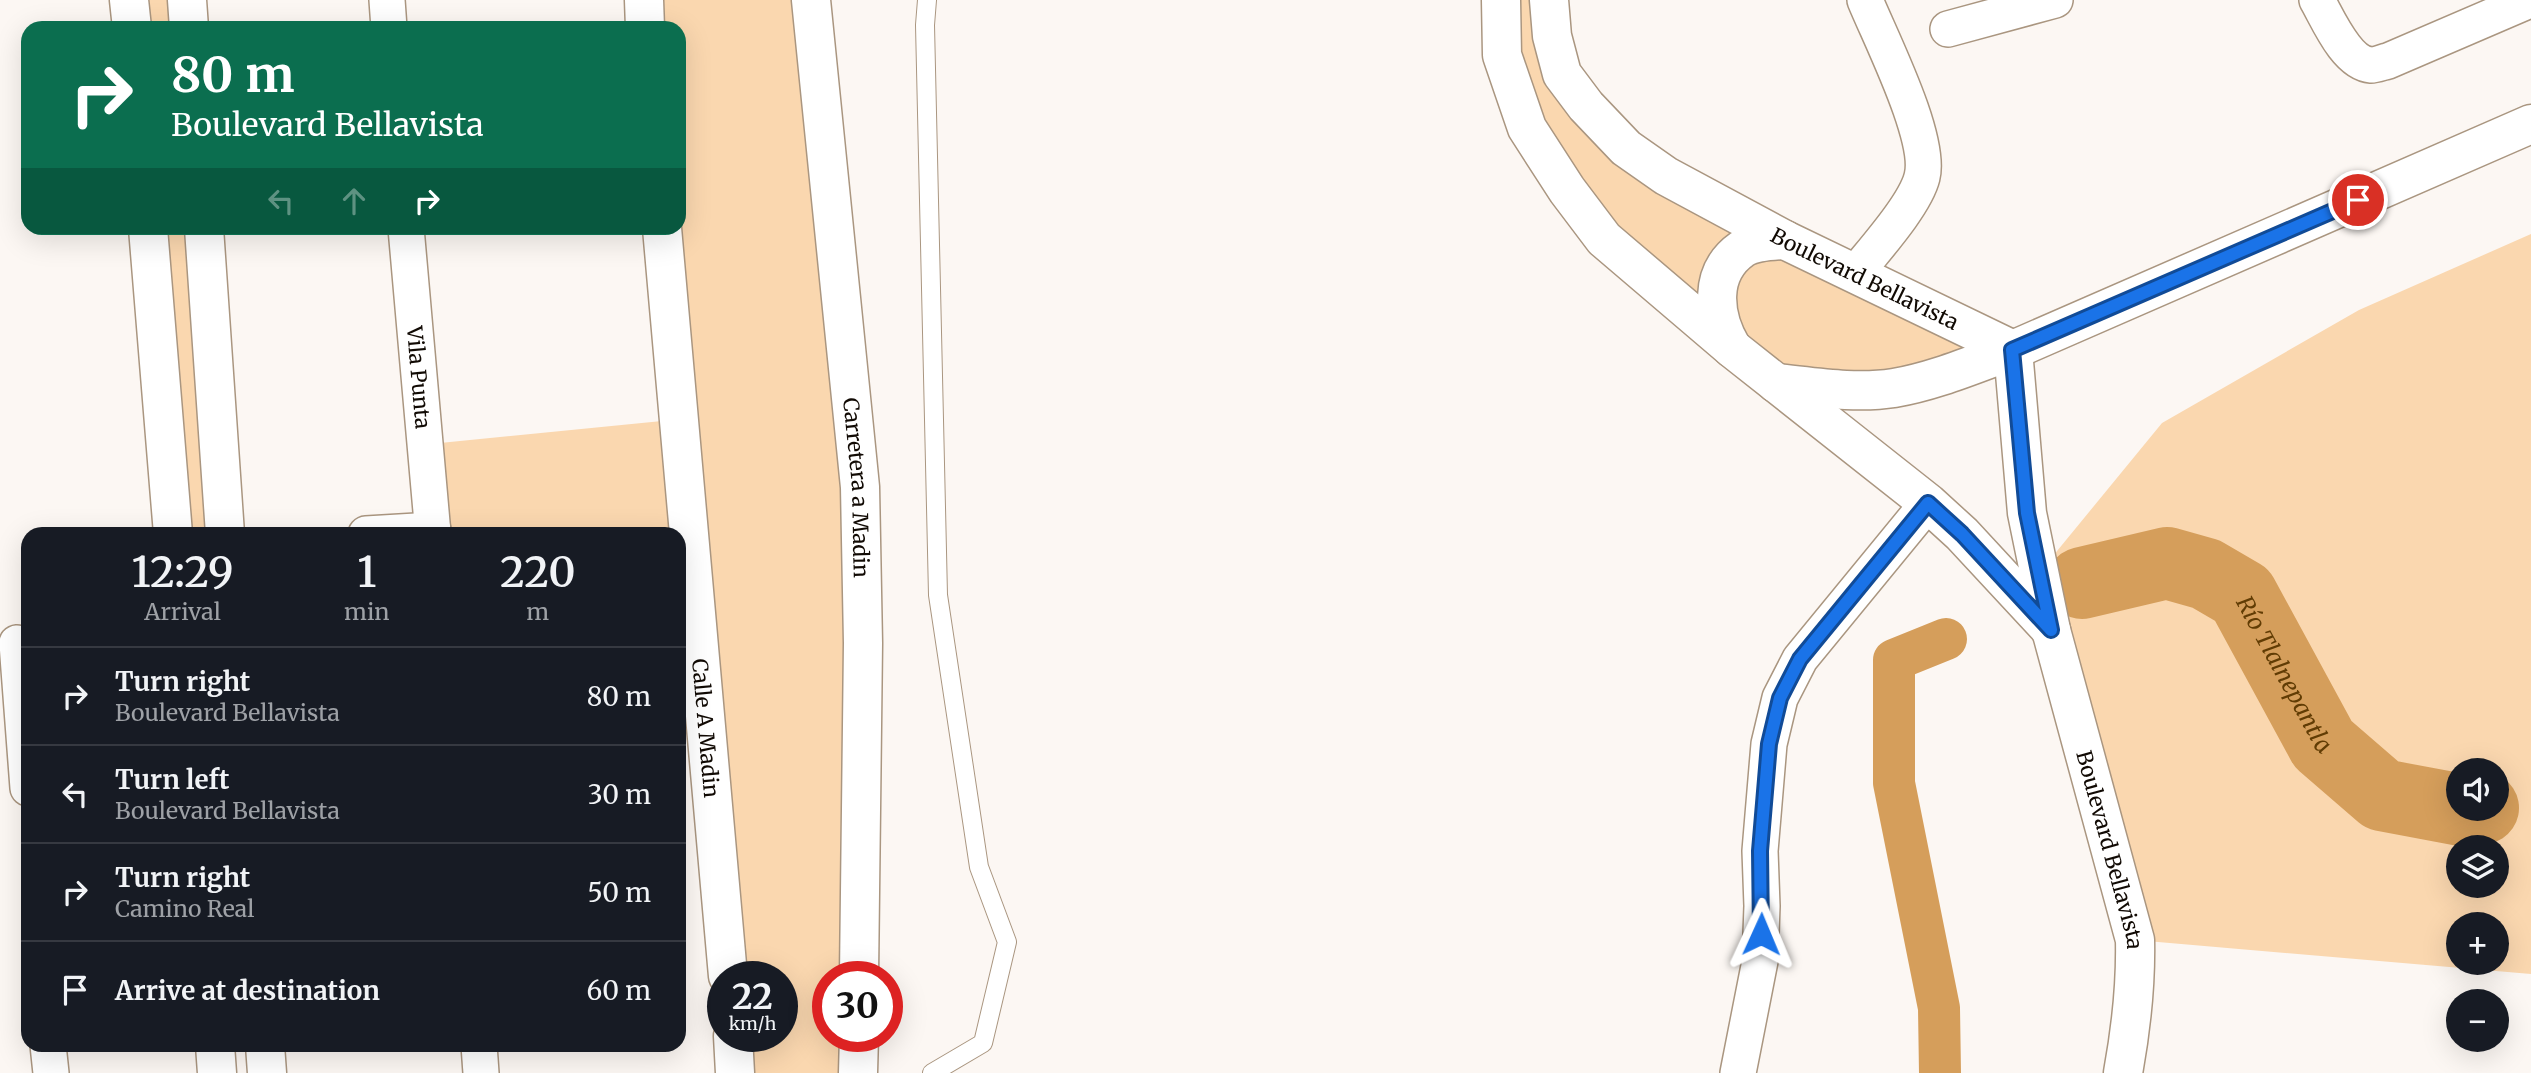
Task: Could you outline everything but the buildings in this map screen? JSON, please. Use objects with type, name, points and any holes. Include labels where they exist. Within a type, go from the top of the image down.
[{"type":"main road","points":[[129,0],[131,21]]},
{"type":"main road","points":[[187,0],[188,21]]},
{"type":"main road","points":[[644,0],[645,21]]},
{"type":"main road","name":"Carretera a Madin","points":[[811,0],[860,487],[863,643],[859,961]]},
{"type":"main road","name":"Boulevard Bellavista","points":[[1501,0],[1502,55],[1527,128],[1567,190],[1604,239],[1733,349],[1928,503],[1967,538],[2045,619]]},
{"type":"main road","name":"Boulevard Bellavista","points":[[1549,0],[1552,36],[1562,74],[1586,106],[1626,148],[1666,176],[1785,240],[2012,350],[2027,513],[2045,619],[2136,940],[2136,968],[2123,1073]]},
{"type":"main road","points":[[1776,383],[1846,391],[1894,388],[1940,376],[2012,350],[2531,124]]},
{"type":"main road","points":[[149,235],[172,527]]},
{"type":"main road","points":[[204,235],[225,527]]},
{"type":"main road","name":"Calle A Madin","points":[[663,235],[727,961]]},
{"type":"main road","points":[[1733,349],[1723,332],[1717,312],[1718,280],[1727,263],[1743,247],[1785,240]]},
{"type":"main road","points":[[216,1052],[217,1073]]},
{"type":"main road","points":[[266,1052],[267,1073]]},
{"type":"main road","points":[[734,1052],[735,1073]]},
{"type":"main road","points":[[858,1073],[859,1052]]},
{"type":"street","points":[[387,0],[388,21]]},
{"type":"street","points":[[1855,274],[1906,207],[1922,178],[1924,155],[1917,126],[1865,0]]},
{"type":"street","points":[[1948,29],[2055,0]]},
{"type":"street","points":[[2317,0],[2347,51],[2358,61],[2371,65],[2388,61],[2530,0]]},
{"type":"street","name":"Vila Punta","points":[[407,235],[433,527]]},
{"type":"street","points":[[1738,1073],[1760,961],[1760,851],[1769,744],[1780,698],[1800,659],[1928,503]]},
{"type":"street","points":[[16,643],[21,703]]},
{"type":"street","points":[[49,1052],[51,1073]]},
{"type":"street","points":[[479,1052],[481,1073]]},
{"type":"lane","points":[[927,0],[925,25],[938,595],[979,867],[1007,942],[983,1043],[932,1073]]},
{"type":"shaded area","points":[[129,0],[187,0],[188,21],[131,21]]},
{"type":"shaded area","points":[[644,0],[811,0],[860,487],[859,961],[812,961],[812,1052],[859,1052],[858,1073],[735,1073],[734,1052],[798,1052],[798,961],[727,961],[679,235],[686,235],[686,21],[645,21]]},
{"type":"shaded area","points":[[1501,0],[1549,0],[1552,36],[1626,148],[2013,350],[1940,376],[1776,383],[1567,190]]},
{"type":"shaded area","points":[[2531,234],[2531,974],[2509,972],[2509,912],[2446,912],[2446,967],[2135,940],[2039,573],[2162,423],[2359,310]]},
{"type":"shaded area","points":[[149,235],[204,235],[225,527],[172,527]]},
{"type":"shaded area","points":[[672,420],[679,527],[438,527],[430,444]]},
{"type":"waterway","name":"Río Tlalnepantla","points":[[2082,583],[2167,563],[2206,574],[2242,595],[2323,744],[2382,795],[2446,807]]},
{"type":"waterway","name":"Río Tlalnepantla","points":[[1940,1073],[1939,1008],[1894,783],[1894,660],[1946,639]]},
{"type":"route","points":[[1761,934],[1760,851],[1769,744],[1780,698],[1800,659],[1928,503],[1962,534],[2051,630],[2027,513],[2012,350],[2358,200]]}]
